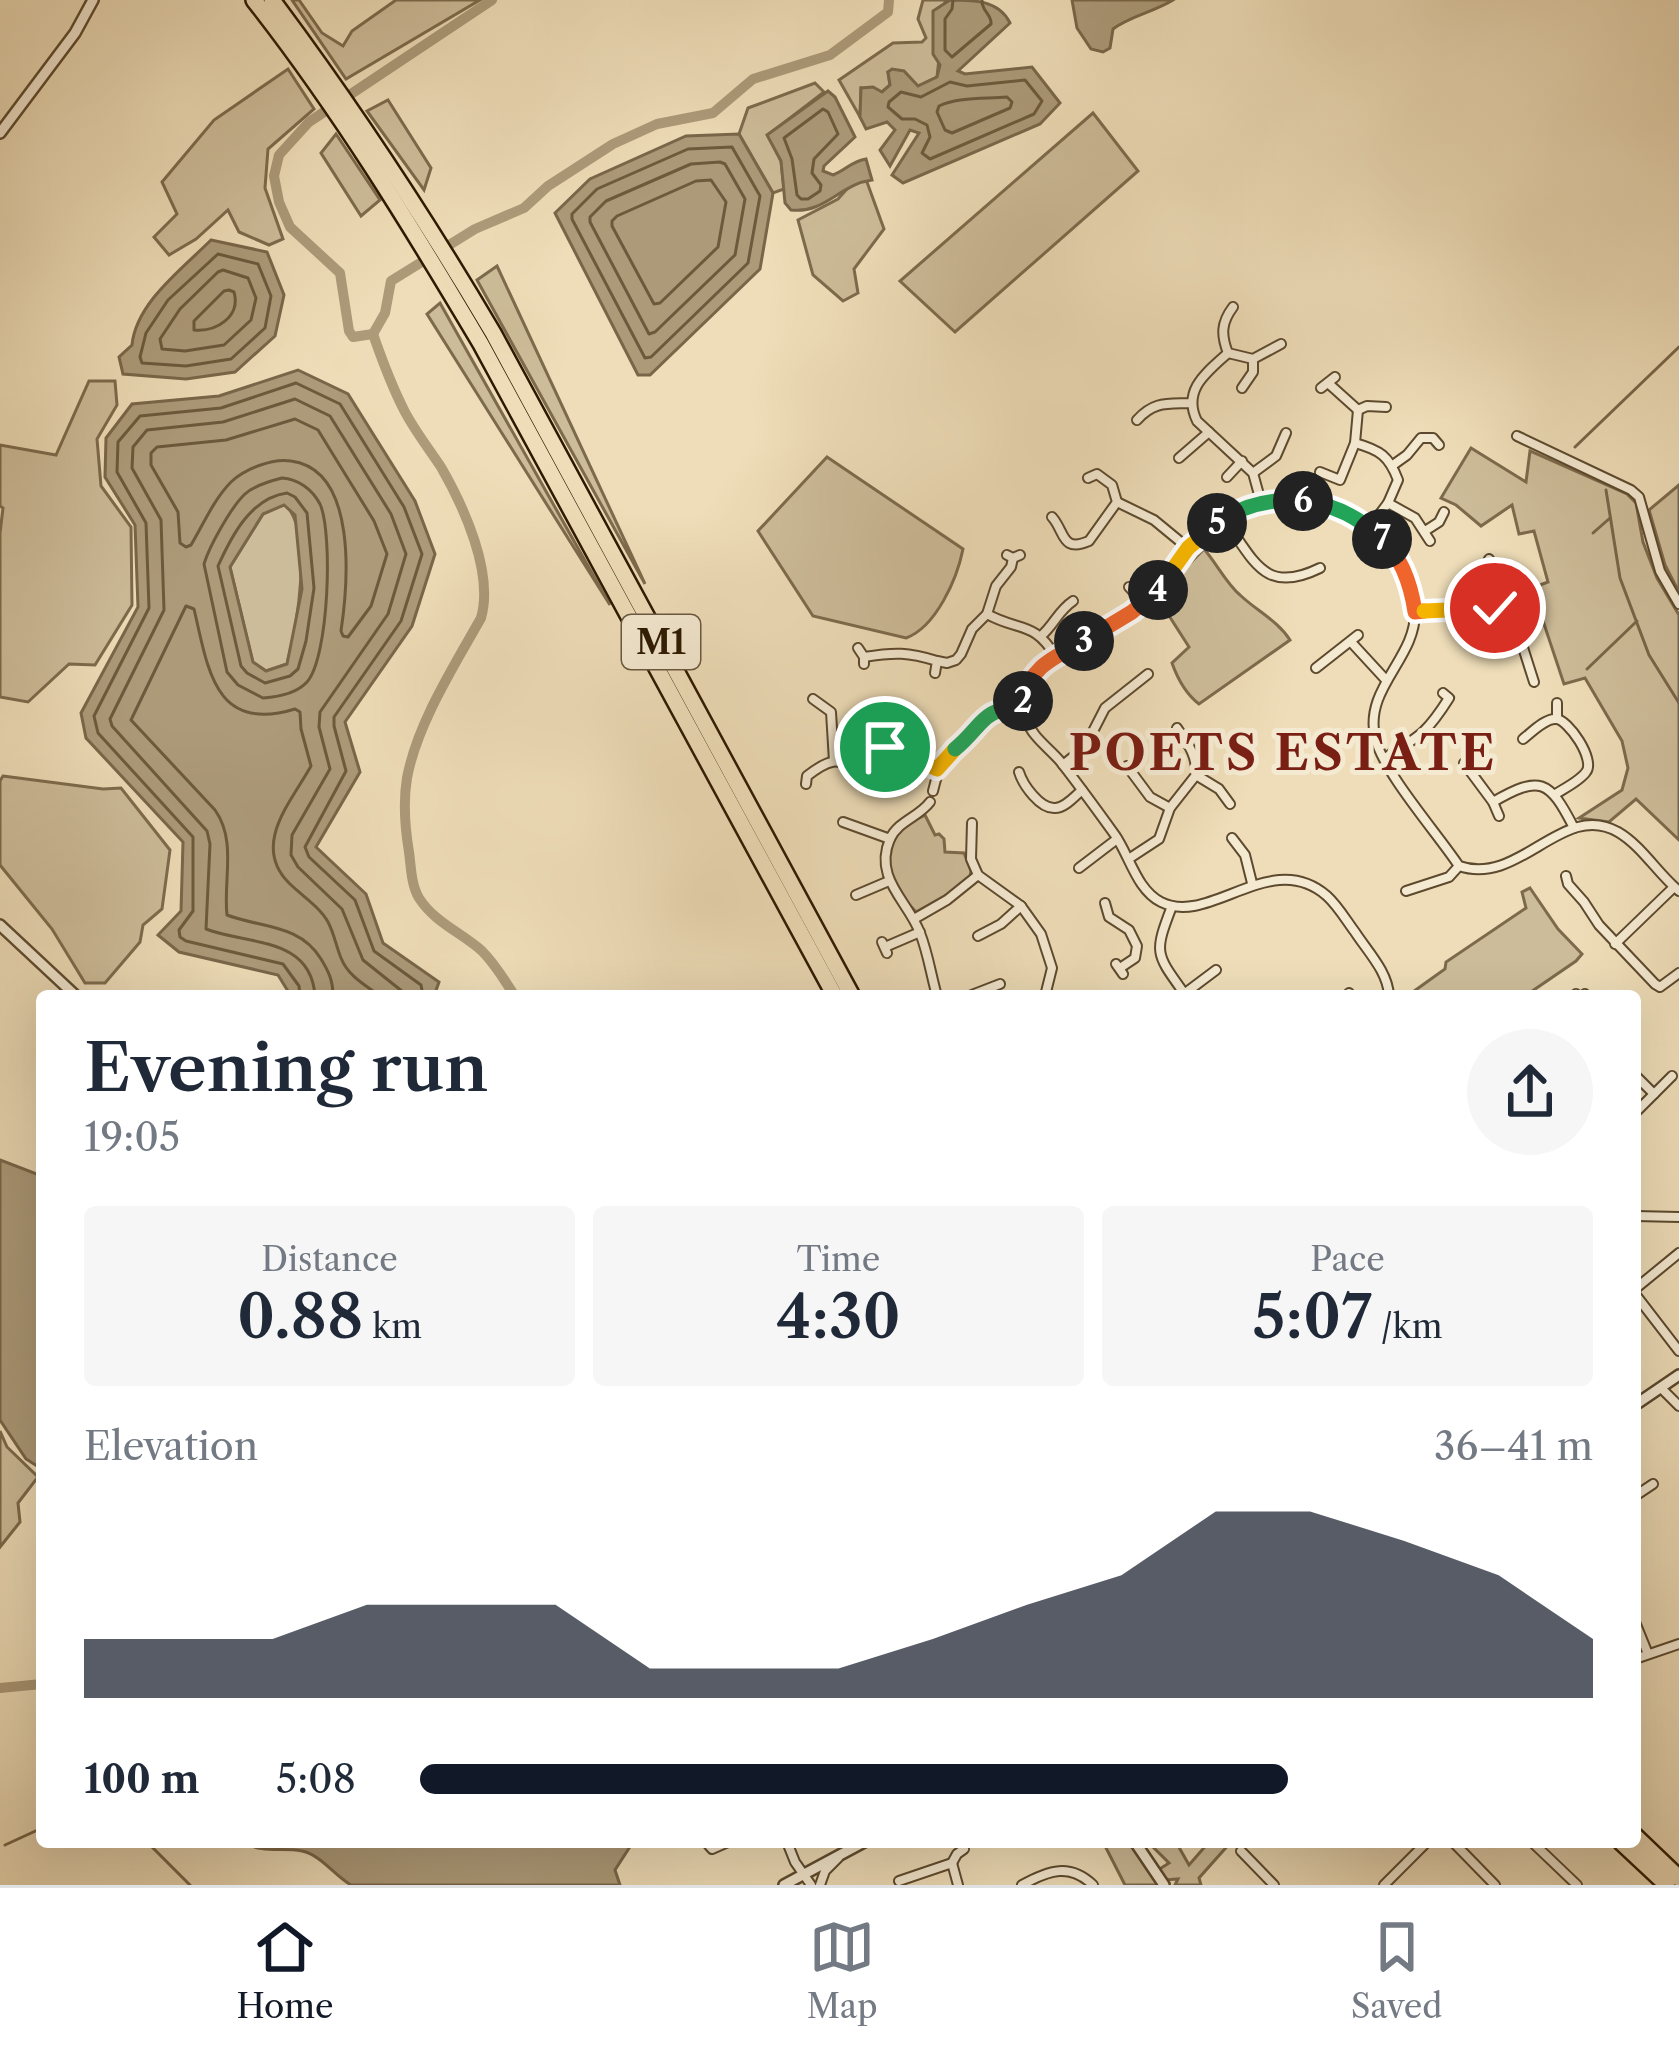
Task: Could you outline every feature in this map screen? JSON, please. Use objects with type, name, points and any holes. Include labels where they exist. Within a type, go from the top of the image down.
[{"type":"highway","name":"M1","points":[[254,0],[325,85]]},
{"type":"highway","name":"M1","points":[[272,0],[460,294],[850,990]]},
{"type":"highway","name":"M1","points":[[460,294],[832,990]]},
{"type":"highway","points":[[1641,1842],[1679,1878]]},
{"type":"highway","points":[[1627,1848],[1667,1885]]},
{"type":"street","points":[[0,133],[75,33],[93,0]]},
{"type":"street","points":[[1228,353],[1223,324],[1233,307]]},
{"type":"street","points":[[1228,353],[1253,359],[1281,344]]},
{"type":"street","points":[[1228,353],[1204,375],[1193,390],[1191,403],[1196,422],[1253,473],[1261,502]]},
{"type":"street","points":[[1242,388],[1253,372],[1253,359]]},
{"type":"street","points":[[1328,383],[1358,410]]},
{"type":"street","points":[[1136,421],[1148,408],[1191,403]]},
{"type":"street","points":[[1358,410],[1386,407]]},
{"type":"street","points":[[1320,472],[1340,480],[1355,443],[1358,410]]},
{"type":"street","points":[[1178,459],[1209,432]]},
{"type":"street","points":[[1253,473],[1276,456],[1286,433]]},
{"type":"street","points":[[1517,436],[1639,497],[1660,571],[1679,604]]},
{"type":"street","points":[[1393,465],[1421,438],[1433,438],[1440,445]]},
{"type":"street","points":[[1355,443],[1384,455],[1398,480],[1370,527]]},
{"type":"street","points":[[1227,477],[1242,461]]},
{"type":"street","points":[[1088,478],[1096,474],[1112,485],[1117,502],[1154,520],[1188,548]]},
{"type":"street","points":[[1052,517],[1066,541],[1081,544],[1089,541],[1117,502]]},
{"type":"street","points":[[1388,990],[1385,976],[1325,894],[1314,887],[1288,881],[1252,884],[1183,909],[1149,894],[1082,790],[1034,734],[1022,707],[1029,680],[1038,668],[1132,612],[1172,572],[1188,548],[1223,518],[1261,502],[1316,502],[1349,514],[1390,546],[1403,569],[1412,593],[1413,629],[1407,648],[1378,693],[1374,734],[1385,758],[1460,866],[1475,871],[1500,868],[1586,825],[1622,834],[1668,878],[1676,890],[1615,944]]},
{"type":"street","points":[[1388,503],[1415,518],[1427,536],[1444,512]]},
{"type":"street","points":[[1223,518],[1255,562],[1274,577],[1298,578],[1320,568]]},
{"type":"street","points":[[862,656],[899,652],[947,663],[956,660],[972,629],[987,614],[1013,556]]},
{"type":"street","points":[[1486,607],[1489,559]]},
{"type":"street","points":[[1129,587],[1144,602]]},
{"type":"street","points":[[1041,636],[1072,601]]},
{"type":"street","points":[[1415,612],[1486,607],[1506,612],[1514,622],[1534,682]]},
{"type":"street","points":[[987,614],[1041,636],[1056,658]]},
{"type":"street","points":[[1316,668],[1355,639],[1386,680]]},
{"type":"street","points":[[934,673],[937,661]]},
{"type":"street","points":[[1063,765],[1085,747],[1105,708],[1141,676]]},
{"type":"street","points":[[1385,758],[1435,722],[1449,698],[1443,693]]},
{"type":"street","points":[[813,699],[831,712],[834,761]]},
{"type":"street","points":[[1557,703],[1557,718]]},
{"type":"street","points":[[936,785],[937,769],[946,756],[973,734],[981,720],[1000,708],[1022,707]]},
{"type":"street","points":[[1523,739],[1557,718],[1587,754],[1586,772],[1554,795]]},
{"type":"street","points":[[883,724],[883,740],[892,760]]},
{"type":"street","points":[[1130,858],[1160,839],[1170,808],[1196,776],[1193,752],[1177,728]]},
{"type":"street","points":[[805,777],[834,761],[876,770],[908,756],[937,769]]},
{"type":"street","points":[[1463,763],[1499,816]]},
{"type":"street","points":[[1127,766],[1150,796],[1170,808]]},
{"type":"street","points":[[1019,772],[1022,782],[1052,814],[1082,790]]},
{"type":"street","points":[[1196,776],[1219,789],[1229,804]]},
{"type":"street","points":[[1493,802],[1531,784],[1542,786],[1554,795],[1574,828]]},
{"type":"street","points":[[928,808],[897,828],[886,852],[889,881],[920,932],[935,990]]},
{"type":"street","points":[[973,823],[971,859],[978,875],[1021,906],[1040,934],[1050,960],[1047,990]]},
{"type":"street","points":[[846,827],[890,839]]},
{"type":"street","points":[[1232,838],[1245,855],[1252,884]]},
{"type":"street","points":[[1079,868],[1117,839]]},
{"type":"street","points":[[1406,891],[1449,877],[1460,866]]},
{"type":"street","points":[[914,919],[978,875]]},
{"type":"street","points":[[1566,876],[1615,944],[1655,984],[1666,985],[1679,973]]},
{"type":"street","points":[[856,895],[889,881]]},
{"type":"street","points":[[1105,903],[1109,916],[1134,936],[1138,946],[1135,958],[1120,969]]},
{"type":"street","points":[[978,936],[1021,906]]},
{"type":"street","points":[[1172,906],[1159,955],[1179,990]]},
{"type":"street","points":[[0,925],[70,990]]},
{"type":"street","points":[[885,947],[920,932]]},
{"type":"street","points":[[1138,946],[1159,945]]},
{"type":"street","points":[[1189,990],[1216,970]]},
{"type":"street","points":[[985,990],[1000,984]]},
{"type":"street","points":[[1641,1107],[1672,1076]]},
{"type":"street","points":[[1641,1082],[1654,1094]]},
{"type":"street","points":[[1641,1216],[1679,1217]]},
{"type":"street","points":[[1641,1286],[1679,1253]]},
{"type":"street","points":[[1641,1299],[1679,1351]]},
{"type":"street","points":[[1641,1401],[1679,1375]]},
{"type":"street","points":[[1662,1389],[1679,1406]]},
{"type":"street","points":[[1641,1492],[1653,1484]]},
{"type":"street","points":[[1641,1637],[1648,1654]]},
{"type":"street","points":[[1641,1657],[1679,1643]]},
{"type":"street","points":[[790,1848],[803,1874],[815,1885],[848,1850]]},
{"type":"street","points":[[784,1885],[852,1848]]},
{"type":"street","points":[[1139,1848],[1162,1882]]},
{"type":"street","points":[[1384,1885],[1421,1848]]},
{"type":"street","points":[[1459,1848],[1495,1885]]},
{"type":"street","points":[[1538,1848],[1576,1885]]},
{"type":"street","points":[[899,1881],[952,1863],[964,1849]]},
{"type":"street","points":[[1241,1851],[1274,1885]]},
{"type":"street","points":[[952,1863],[958,1885]]},
{"type":"street","points":[[1022,1885],[1046,1872],[1067,1871],[1094,1884]]},
{"type":"shaded area","points":[[292,0],[299,0],[322,33],[343,46],[352,31],[396,0],[480,0],[346,79]]},
{"type":"shaded area","points":[[923,0],[950,0],[945,2],[937,77],[918,86],[888,73],[890,85],[882,92],[861,88],[860,117],[839,80],[893,43],[922,42],[926,38],[918,19]]},
{"type":"shaded area","points":[[288,69],[314,109],[268,149],[265,188],[283,239],[269,245],[239,232],[228,210],[196,239],[169,255],[154,237],[177,214],[162,182],[214,120]]},
{"type":"shaded area","points":[[815,83],[824,92],[768,135],[781,161],[784,189],[773,193],[739,134],[748,108]]},
{"type":"shaded area","points":[[388,100],[431,168],[424,190],[367,111]]},
{"type":"shaded area","points":[[1093,113],[1138,171],[955,332],[900,281]]},
{"type":"shaded area","points":[[336,134],[380,200],[361,216],[321,153]]},
{"type":"shaded area","points":[[863,171],[884,229],[854,269],[858,293],[843,301],[813,275],[798,220],[838,199]]},
{"type":"shaded area","points":[[497,266],[645,584],[477,280]]},
{"type":"shaded area","points":[[440,303],[610,605],[427,314]]},
{"type":"shaded area","points":[[89,381],[115,381],[117,405],[97,439],[101,486],[131,527],[132,605],[95,665],[69,664],[28,702],[0,697],[0,445],[56,455]]},
{"type":"shaded area","points":[[1471,448],[1526,482],[1530,451],[1627,494],[1636,503],[1643,542],[1679,615],[1679,840],[1636,799],[1609,822],[1579,818],[1622,790],[1628,768],[1622,741],[1585,678],[1564,684],[1532,588],[1548,582],[1534,531],[1519,534],[1512,505],[1481,526],[1441,498]]},
{"type":"shaded area","points":[[827,457],[963,549],[936,613],[906,638],[813,616],[758,531]]},
{"type":"shaded area","points":[[1679,485],[1679,592],[1665,565],[1649,510]]},
{"type":"shaded area","points":[[285,504],[299,536],[301,581],[287,664],[266,671],[253,663],[230,567],[263,514]]},
{"type":"shaded area","points":[[1204,549],[1235,590],[1290,640],[1199,704],[1172,663],[1189,647],[1157,597]]},
{"type":"shaded area","points":[[3,776],[121,788],[170,850],[162,909],[143,925],[140,942],[105,983],[85,983],[52,929],[0,865]]},
{"type":"shaded area","points":[[925,815],[935,835],[944,839],[945,852],[964,853],[971,871],[950,893],[916,912],[896,886],[889,859],[897,835]]},
{"type":"shaded area","points":[[1530,888],[1582,954],[1576,961],[1534,990],[1416,990],[1445,969],[1446,962],[1526,908],[1522,892]]},
{"type":"shaded area","points":[[0,1431],[7,1447],[36,1480],[18,1503],[20,1522],[0,1547]]},
{"type":"shaded area","points":[[1106,1848],[1139,1848],[1155,1872],[1169,1863],[1154,1848],[1179,1848],[1189,1865],[1204,1848],[1226,1848],[1199,1878],[1201,1885],[1175,1885],[1178,1879],[1162,1880],[1164,1885],[1125,1885]]},
{"type":"water","points":[[950,0],[993,6],[1010,23],[958,71],[1032,67],[1060,103],[1040,124],[903,183],[892,175],[919,133],[910,130],[890,166],[880,150],[895,130],[887,122],[866,129],[860,117],[861,88],[882,92],[890,85],[892,69],[904,71],[918,86],[937,77],[940,65],[933,54],[933,11]]},
{"type":"water","points":[[1072,0],[1173,0],[1113,29],[1110,48],[1103,52],[1091,49],[1077,28]]},
{"type":"water","points":[[828,91],[855,137],[823,171],[833,175],[866,159],[872,180],[814,208],[791,210],[785,203],[781,161],[767,135]]},
{"type":"water","points":[[739,134],[773,193],[760,269],[650,375],[638,375],[555,213],[590,179],[686,136]]},
{"type":"water","points":[[211,240],[267,252],[284,295],[275,336],[235,372],[186,379],[123,374],[119,357],[132,345],[151,301]]},
{"type":"water","points":[[298,370],[348,394],[415,501],[435,554],[412,626],[345,722],[360,772],[316,847],[366,894],[383,943],[439,982],[436,990],[287,990],[278,975],[179,952],[158,935],[181,911],[183,842],[86,738],[81,713],[138,607],[135,525],[105,477],[106,438],[132,404],[219,396]],"holes":[[[284,505],[295,515],[302,589],[287,664],[266,671],[253,662],[230,567],[263,514]]]},
{"type":"water","points":[[0,1160],[36,1174],[36,1465],[26,1459],[0,1420]]},
{"type":"water","points":[[258,1848],[629,1848],[615,1870],[620,1885],[351,1885],[309,1853]]},
{"type":"waterway","points":[[492,0],[309,122],[279,155],[274,176],[290,227],[340,273],[349,331],[353,337],[373,334],[400,403],[450,483],[480,561],[481,618],[419,737],[407,778],[406,824],[419,898],[440,921],[482,951],[511,990]]},
{"type":"waterway","points":[[373,334],[385,313],[391,281],[475,229],[524,208],[548,186],[613,144],[657,124],[713,113],[753,79],[830,55],[888,12],[889,0]]},
{"type":"waterway","points":[[1575,447],[1679,347]]},
{"type":"waterway","points":[[1606,490],[1620,578],[1649,655],[1679,703]]},
{"type":"waterway","points":[[1593,533],[1610,518]]},
{"type":"waterway","points":[[1587,669],[1637,621]]},
{"type":"waterway","points":[[0,1688],[36,1685]]},
{"type":"waterway","points":[[5,1845],[36,1831]]},
{"type":"waterway","points":[[153,1848],[190,1885]]},
{"type":"district","name":"POETS ESTATE","points":[[1283,752]]},
{"type":"route","points":[[885,747],[892,760],[908,756],[937,769],[989,713],[1022,707],[1029,680],[1038,668],[1132,612],[1158,589],[1201,535],[1223,518],[1261,502],[1316,502],[1370,527],[1390,546],[1403,569],[1415,612],[1495,608]]}]
